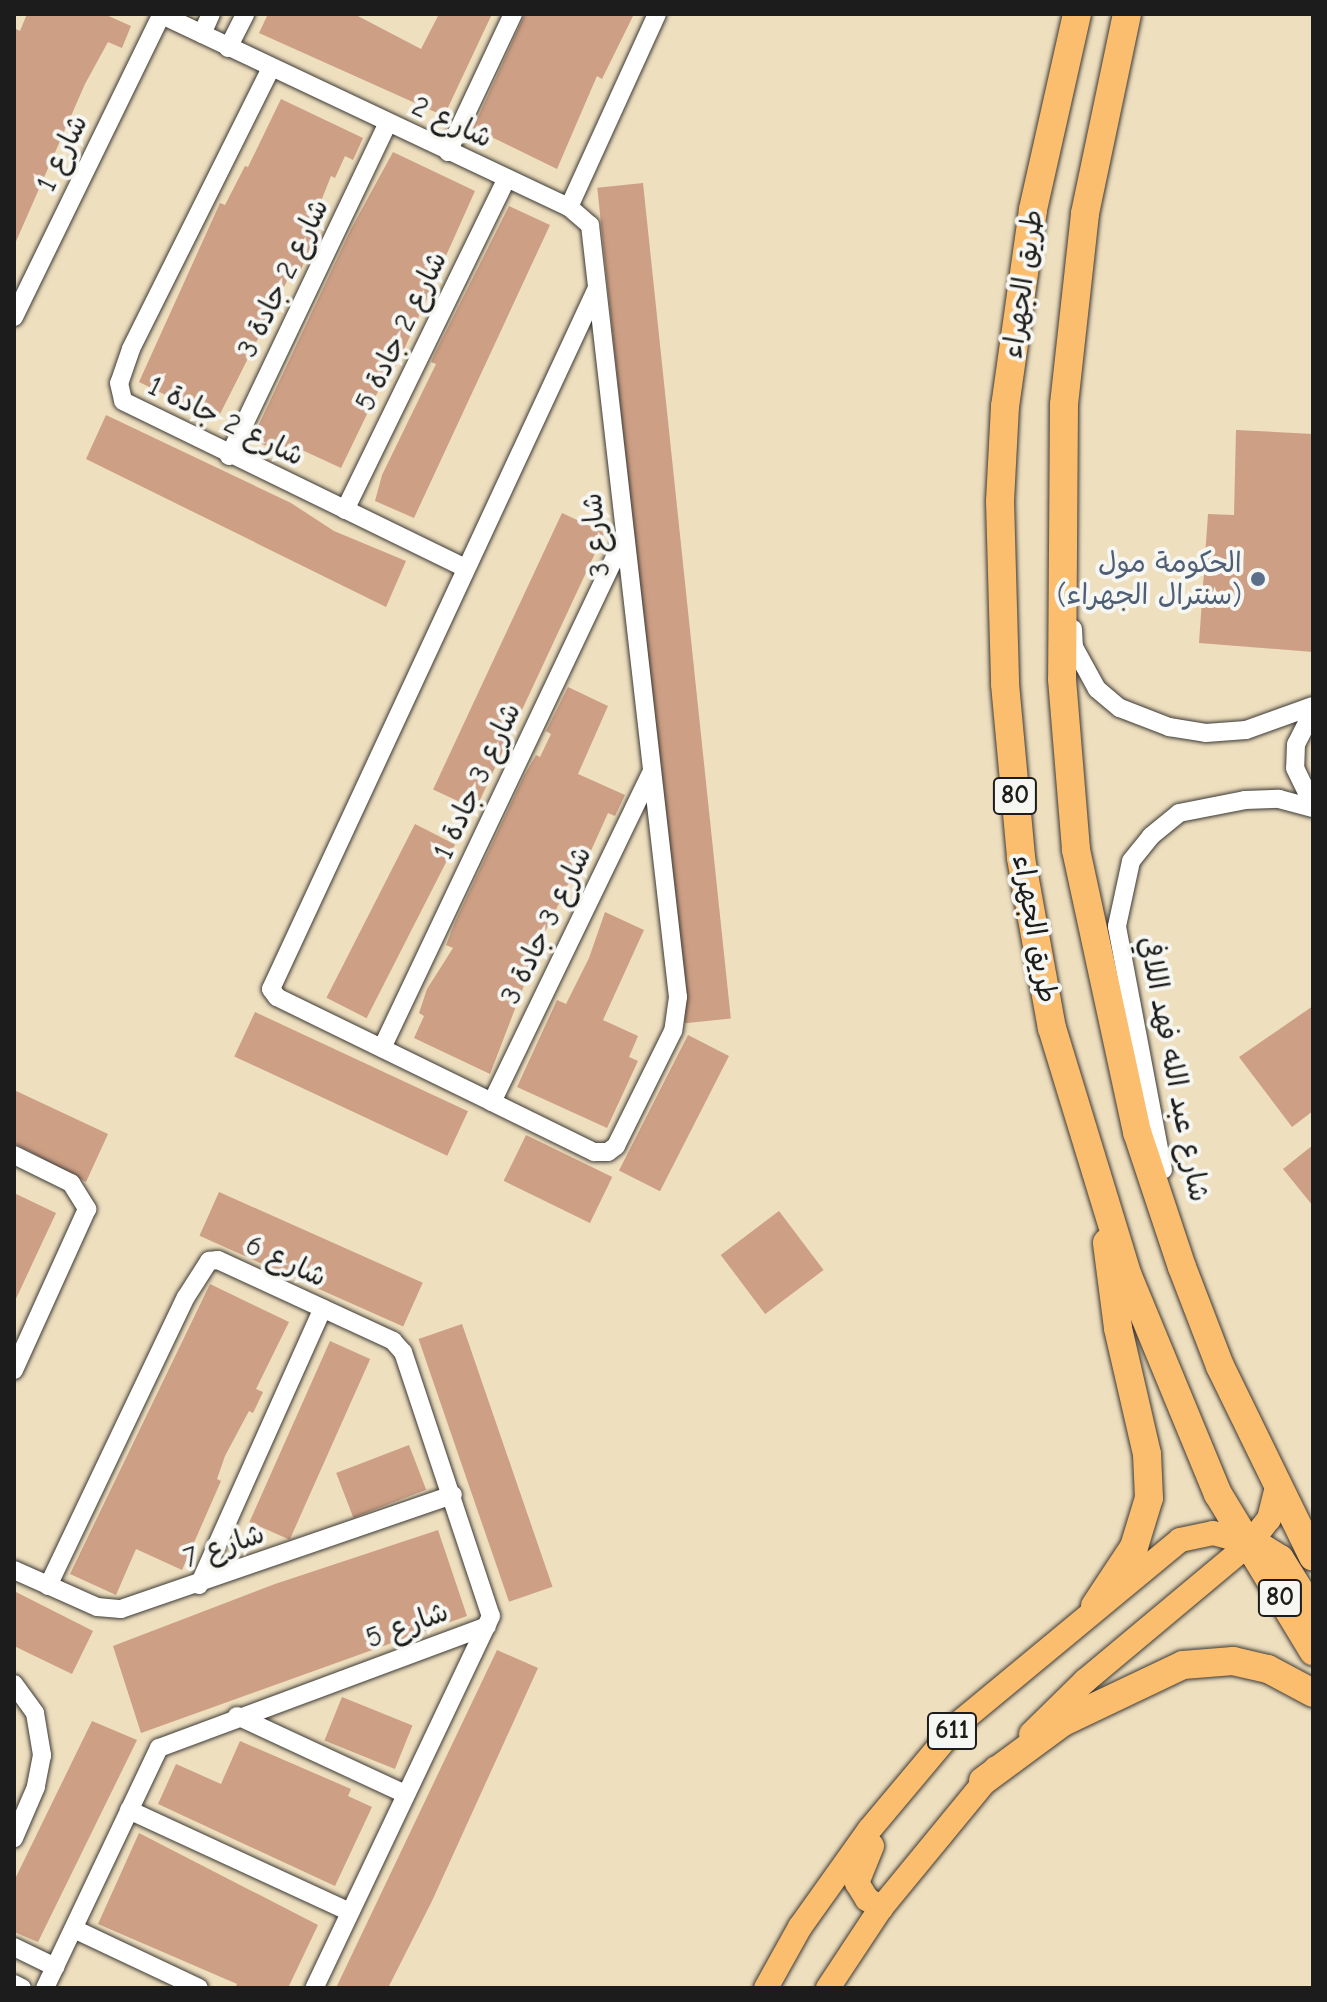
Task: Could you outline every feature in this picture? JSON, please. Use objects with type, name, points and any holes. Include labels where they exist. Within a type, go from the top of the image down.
[{"type":"highway","name":"طريق الجهراء","points":[[1077,14],[1033,210],[1005,406],[1000,501],[1005,684],[1021,858],[1052,1028],[1107,1214],[1168,1380],[1218,1494],[1250,1543]]},
{"type":"highway","name":"طريق الجهراء","points":[[1127,14],[1085,214],[1064,405],[1062,679],[1076,850],[1137,1132],[1196,1301],[1277,1488],[1313,1557]]},
{"type":"highway","points":[[1095,1606],[1134,1547],[1149,1498],[1147,1454],[1107,1269],[1107,1214]]},
{"type":"highway","points":[[1250,1543],[1313,1612]]},
{"type":"highway","name":"80","points":[[1272,1564],[1313,1651]]},
{"type":"highway","points":[[983,1781],[1063,1722],[1183,1665],[1245,1664],[1268,1669],[1313,1693]]},
{"type":"main road","name":"611","points":[[828,1988],[881,1908],[983,1781],[1085,1681],[1250,1543],[1269,1519],[1277,1488]]},
{"type":"main road","name":"611","points":[[766,1988],[800,1927],[877,1820],[959,1723],[1095,1606],[1190,1536],[1226,1534],[1250,1543]]},
{"type":"main road","points":[[877,1820],[857,1883],[867,1899],[881,1908]]},
{"type":"street","name":"شارع 2","points":[[160,14],[569,207],[590,225],[597,288]]},
{"type":"street","name":"شارع 1","points":[[14,317],[160,14]]},
{"type":"street","points":[[202,34],[211,14]]},
{"type":"street","points":[[228,48],[245,14]]},
{"type":"street","points":[[448,152],[513,14]]},
{"type":"street","points":[[569,207],[657,14]]},
{"type":"street","name":"شارع 2 جادة 1","points":[[271,68],[119,383],[123,401],[134,410],[464,567]]},
{"type":"street","name":"شارع 2 جادة 3","points":[[229,456],[388,123]]},
{"type":"street","name":"شارع 2 جادة 5","points":[[345,510],[507,178]]},
{"type":"street","name":"شارع 3","points":[[597,288],[678,997],[673,1031],[616,1146],[608,1152],[594,1152],[277,997],[271,989],[464,567],[597,288]]},
{"type":"street","points":[[1064,509],[1074,647],[1097,689],[1113,703],[1169,727],[1206,733],[1246,730],[1313,708]]},
{"type":"street","name":"شارع 3 جادة 1","points":[[382,1048],[624,538]]},
{"type":"street","points":[[1313,708],[1296,744],[1295,768],[1313,806]]},
{"type":"street","name":"شارع 3 جادة 3","points":[[492,1102],[651,773]]},
{"type":"street","name":"شارع عبد الله فهد اللافي","points":[[1196,1301],[1146,1102],[1117,926],[1121,891],[1131,861],[1151,836],[1179,813],[1245,800],[1279,799],[1313,806]]},
{"type":"street","points":[[14,1155],[71,1183],[87,1209],[14,1370]]},
{"type":"street","name":"شارع 6","points":[[48,1586],[186,1297],[209,1261],[218,1260],[398,1345],[491,1607],[487,1626]]},
{"type":"street","points":[[199,1585],[323,1308]]},
{"type":"street","name":"شارع 7","points":[[14,1570],[97,1607],[121,1609],[199,1585],[453,1495]]},
{"type":"street","name":"شارع 5","points":[[45,1988],[159,1748],[237,1716],[487,1626]]},
{"type":"street","name":"شارع 5","points":[[314,1988],[487,1626]]},
{"type":"street","points":[[14,1684],[35,1713],[42,1755],[36,1787],[14,1838]]},
{"type":"street","points":[[237,1716],[405,1794]]},
{"type":"street","points":[[129,1810],[350,1912]]},
{"type":"street","points":[[74,1929],[199,1988]]},
{"type":"street","points":[[14,1947],[55,1967]]},
{"type":"street","points":[[14,1984],[22,1988]]},
{"type":"building","points":[[27,14],[104,14],[131,26],[122,48],[108,42],[85,84],[14,246],[14,28],[20,31]]},
{"type":"building","points":[[268,14],[354,14],[421,49],[439,14],[492,14],[444,116],[259,33]]},
{"type":"building","points":[[525,14],[634,14],[602,79],[597,76],[557,169],[473,128]]},
{"type":"building","points":[[281,99],[363,138],[353,160],[345,156],[335,178],[331,176],[312,224],[320,228],[300,272],[293,269],[217,420],[139,382],[220,203],[225,205],[245,166],[248,167]]},
{"type":"building","points":[[393,152],[475,191],[398,363],[383,381],[341,468],[302,450],[297,461],[252,439],[351,229]]},
{"type":"building","points":[[643,183],[731,1018],[685,1023],[597,188]]},
{"type":"building","points":[[509,206],[550,225],[414,518],[375,501],[382,475],[436,364],[431,362],[435,353]]},
{"type":"building","points":[[106,415],[291,503],[334,531],[406,561],[386,607],[86,459]]},
{"type":"building","name":"الحكومة مول (سنترال الجهراء)","points":[[1236,430],[1313,434],[1313,652],[1199,643],[1208,514],[1234,515]]},
{"type":"building","points":[[562,513],[605,533],[476,809],[433,789]]},
{"type":"building","points":[[568,687],[608,706],[578,774],[625,795],[615,816],[608,813],[576,884],[570,881],[543,936],[490,1074],[414,1038],[424,1016],[419,1013],[427,989],[453,948],[446,945],[455,922],[524,776],[536,755],[540,757],[551,734],[546,731]]},
{"type":"building","points":[[415,824],[455,844],[367,1018],[326,998]]},
{"type":"building","points":[[605,912],[644,930],[603,1020],[638,1036],[629,1057],[638,1061],[607,1128],[517,1087],[557,1000],[566,1004],[589,958]]},
{"type":"building","points":[[1313,1006],[1313,1111],[1292,1127],[1239,1057]]},
{"type":"building","points":[[255,1012],[468,1111],[447,1156],[234,1056]]},
{"type":"building","points":[[688,1035],[729,1056],[660,1191],[619,1170]]},
{"type":"building","points":[[14,1090],[108,1134],[86,1182],[14,1143]]},
{"type":"building","points":[[526,1135],[612,1177],[590,1223],[504,1181]]},
{"type":"building","points":[[1313,1145],[1313,1206],[1283,1169]]},
{"type":"building","points":[[219,1192],[423,1283],[403,1327],[199,1236]]},
{"type":"building","points":[[14,1193],[56,1213],[14,1303]]},
{"type":"building","points":[[779,1211],[824,1270],[765,1314],[721,1255]]},
{"type":"building","points":[[210,1284],[289,1322],[256,1389],[263,1392],[253,1413],[249,1411],[225,1456],[217,1479],[221,1481],[182,1570],[136,1549],[116,1595],[70,1574]]},
{"type":"building","points":[[462,1324],[553,1587],[509,1602],[419,1339]]},
{"type":"building","points":[[330,1341],[370,1359],[290,1540],[249,1522]]},
{"type":"building","points":[[409,1445],[426,1490],[353,1518],[336,1473]]},
{"type":"building","points":[[438,1530],[467,1616],[141,1733],[113,1646],[275,1584]]},
{"type":"building","points":[[14,1591],[93,1631],[72,1674],[14,1646]]},
{"type":"building","points":[[497,1650],[538,1668],[432,1901],[388,1988],[336,1988]]},
{"type":"building","points":[[342,1697],[412,1725],[395,1769],[324,1741]]},
{"type":"building","points":[[92,1721],[137,1740],[38,1942],[14,1932],[14,1881]]},
{"type":"building","points":[[240,1741],[351,1789],[348,1796],[372,1807],[335,1886],[158,1804],[176,1764],[221,1784]]},
{"type":"building","points":[[139,1833],[318,1925],[288,1988],[235,1988],[237,1984],[98,1924]]},
{"type":"place","name":"الحكومة مول (سنترال الجهراء)","points":[[1258,579]]}]
